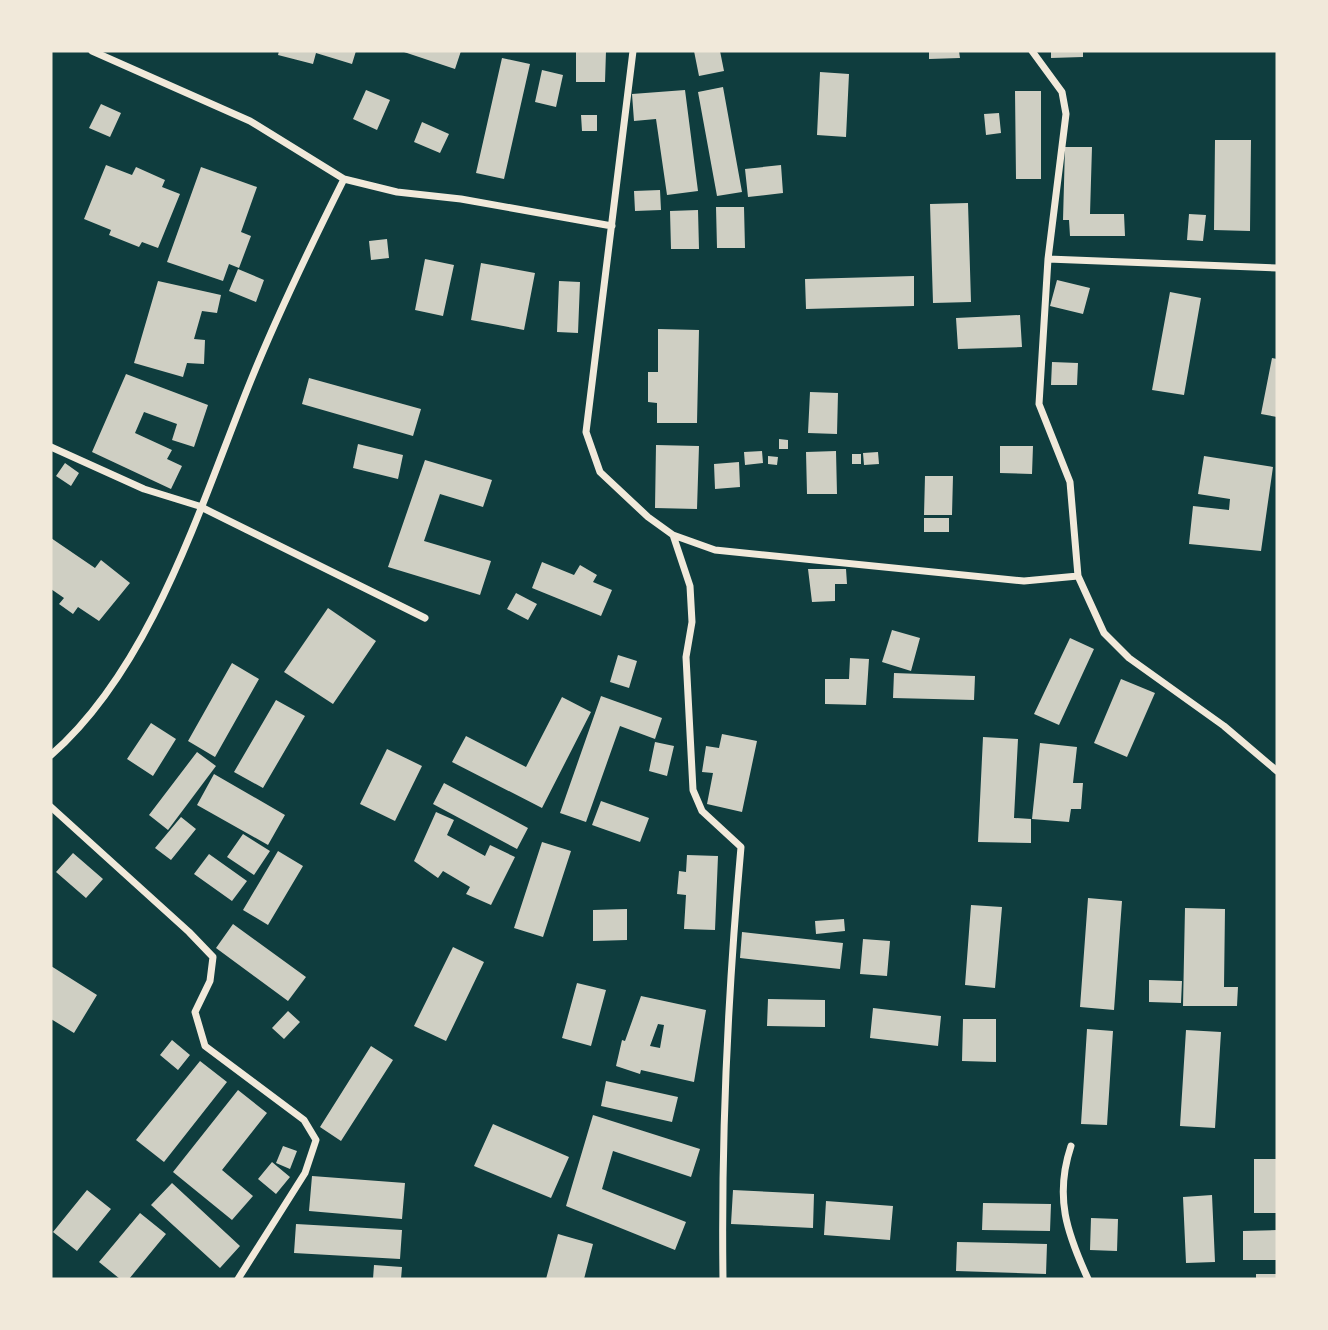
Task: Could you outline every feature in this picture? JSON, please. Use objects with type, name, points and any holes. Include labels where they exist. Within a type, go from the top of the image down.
[{"type":"street","points":[[92,51],[250,121],[344,179],[397,192],[461,199],[612,226]]},
{"type":"street","points":[[633,51],[586,432],[600,472],[648,517],[673,535],[715,550],[1024,580],[1078,576]]},
{"type":"street","points":[[1032,51],[1062,92],[1066,114],[1048,259],[1039,404],[1070,482],[1078,576],[1104,633],[1129,658],[1224,726],[1277,771]]},
{"type":"street","points":[[51,755],[95,711],[156,612],[277,315],[344,179]]},
{"type":"street","points":[[1048,259],[1277,268]]},
{"type":"street","points":[[51,447],[144,489],[199,506],[425,618]]},
{"type":"street","points":[[673,535],[690,586],[692,622],[686,657],[693,790],[702,811],[741,847],[730,972],[722,1195],[723,1279]]},
{"type":"street","points":[[51,807],[214,957],[210,981],[195,1012],[205,1045],[304,1120],[316,1140],[304,1173],[238,1279]]},
{"type":"street","points":[[1071,1146],[1061,1191],[1069,1238],[1088,1279]]},
{"type":"building","points":[[279,51],[356,51],[352,64],[316,53],[313,64],[278,55]]},
{"type":"building","points":[[401,51],[461,51],[455,69]]},
{"type":"building","points":[[576,51],[606,51],[605,82],[576,82]]},
{"type":"building","points":[[694,51],[720,51],[724,71],[699,76]]},
{"type":"building","points":[[929,51],[959,51],[960,58],[929,59]]},
{"type":"building","points":[[1051,51],[1083,51],[1083,57],[1051,58]]},
{"type":"building","points":[[502,58],[530,64],[504,179],[476,173]]},
{"type":"building","points":[[542,70],[563,75],[556,107],[535,102]]},
{"type":"building","points":[[820,72],[849,74],[846,137],[817,135]]},
{"type":"building","points":[[723,87],[742,192],[717,196],[698,92]]},
{"type":"building","points":[[366,90],[390,100],[377,130],[353,119]]},
{"type":"building","points":[[685,90],[698,191],[667,195],[656,119],[634,121],[632,94]]},
{"type":"building","points":[[1015,91],[1041,91],[1041,179],[1016,179]]},
{"type":"building","points":[[101,104],[121,113],[110,137],[89,128]]},
{"type":"building","points":[[999,113],[1001,133],[986,135],[984,114]]},
{"type":"building","points":[[581,115],[597,115],[597,131],[582,131]]},
{"type":"building","points":[[422,122],[449,134],[440,153],[414,142]]},
{"type":"building","points":[[1215,140],[1251,140],[1250,231],[1214,230]]},
{"type":"building","points":[[1065,147],[1092,147],[1090,214],[1124,214],[1125,236],[1070,236],[1069,220],[1063,220]]},
{"type":"building","points":[[106,165],[132,175],[136,167],[165,180],[162,187],[180,194],[158,248],[142,242],[139,247],[109,235],[111,230],[84,219]]},
{"type":"building","points":[[781,165],[783,193],[748,197],[745,169]]},
{"type":"building","points":[[201,167],[257,187],[241,232],[251,236],[239,268],[229,264],[223,281],[167,262]]},
{"type":"building","points":[[660,190],[661,210],[635,211],[634,191]]},
{"type":"building","points":[[968,203],[971,302],[933,303],[930,204]]},
{"type":"building","points":[[716,207],[744,207],[745,248],[717,248]]},
{"type":"building","points":[[698,210],[699,249],[671,249],[670,211]]},
{"type":"building","points":[[1189,214],[1206,215],[1203,241],[1187,240]]},
{"type":"building","points":[[387,239],[389,258],[371,260],[369,241]]},
{"type":"building","points":[[425,259],[454,265],[443,316],[415,310]]},
{"type":"building","points":[[481,263],[535,273],[524,330],[471,320]]},
{"type":"building","points":[[238,269],[264,280],[256,302],[229,291]]},
{"type":"building","points":[[914,276],[914,306],[806,309],[805,279]]},
{"type":"building","points":[[1057,280],[1090,288],[1083,314],[1050,306]]},
{"type":"building","points":[[158,281],[221,295],[217,313],[202,311],[194,339],[205,340],[204,364],[187,363],[183,377],[134,363]]},
{"type":"building","points":[[559,281],[580,282],[578,333],[557,332]]},
{"type":"building","points":[[1170,292],[1201,298],[1184,395],[1152,390]]},
{"type":"building","points":[[1020,315],[1022,347],[958,349],[956,318]]},
{"type":"building","points":[[658,329],[699,330],[697,423],[657,423],[657,403],[648,402],[648,372],[658,372]]},
{"type":"building","points":[[1272,358],[1277,359],[1277,417],[1261,414]]},
{"type":"building","points":[[1052,362],[1078,363],[1077,385],[1051,385]]},
{"type":"building","points":[[126,374],[208,405],[194,447],[172,440],[177,424],[144,412],[135,433],[172,450],[167,459],[182,466],[171,489],[92,452]]},
{"type":"building","points":[[309,378],[421,409],[413,436],[302,404]]},
{"type":"building","points":[[810,392],[838,393],[837,434],[808,433]]},
{"type":"building","points":[[779,439],[788,440],[788,449],[779,449]]},
{"type":"building","points":[[358,444],[403,455],[398,479],[353,468]]},
{"type":"building","points":[[656,445],[699,446],[697,509],[655,508]]},
{"type":"building","points":[[1000,446],[1033,446],[1032,474],[1000,473]]},
{"type":"building","points":[[762,451],[763,463],[745,465],[744,452]]},
{"type":"building","points":[[836,451],[837,494],[807,494],[806,452]]},
{"type":"building","points":[[878,452],[879,464],[864,465],[863,453]]},
{"type":"building","points":[[852,454],[861,454],[861,464],[852,464]]},
{"type":"building","points":[[768,456],[778,457],[777,465],[768,464]]},
{"type":"building","points":[[1204,456],[1273,467],[1261,551],[1189,544],[1193,506],[1229,510],[1230,499],[1198,494]]},
{"type":"building","points":[[425,460],[492,480],[483,507],[440,494],[424,541],[491,561],[480,595],[388,567]]},
{"type":"building","points":[[739,462],[740,487],[715,489],[714,464]]},
{"type":"building","points":[[65,463],[79,473],[71,486],[56,476]]},
{"type":"building","points":[[925,476],[953,476],[952,515],[924,515]]},
{"type":"building","points":[[924,518],[949,518],[949,532],[924,532]]},
{"type":"building","points":[[51,538],[95,568],[101,560],[130,583],[99,621],[78,607],[73,614],[59,604],[64,598],[51,589]]},
{"type":"building","points":[[542,562],[574,575],[580,565],[597,575],[593,582],[612,590],[601,616],[532,588]]},
{"type":"building","points":[[808,569],[846,569],[847,584],[835,584],[835,601],[812,602]]},
{"type":"building","points":[[516,593],[537,604],[528,620],[507,609]]},
{"type":"building","points":[[328,608],[376,641],[333,704],[284,672]]},
{"type":"building","points":[[892,630],[920,638],[911,671],[882,662]]},
{"type":"building","points":[[1070,638],[1094,649],[1059,725],[1034,714]]},
{"type":"building","points":[[618,655],[637,661],[629,688],[610,682]]},
{"type":"building","points":[[850,658],[869,659],[866,705],[825,704],[825,679],[849,679]]},
{"type":"building","points":[[232,663],[259,679],[215,757],[188,741]]},
{"type":"building","points":[[894,673],[975,676],[974,700],[893,698]]},
{"type":"building","points":[[1121,679],[1155,693],[1127,757],[1094,743]]},
{"type":"building","points":[[601,696],[662,718],[655,739],[620,726],[586,822],[560,813]]},
{"type":"building","points":[[562,697],[591,712],[542,808],[452,762],[466,736],[526,767]]},
{"type":"building","points":[[276,700],[305,716],[263,788],[234,772]]},
{"type":"building","points":[[151,723],[176,739],[153,776],[127,759]]},
{"type":"building","points":[[722,734],[757,741],[742,812],[707,804],[713,773],[702,772],[706,746],[719,748]]},
{"type":"building","points":[[983,737],[1018,739],[1014,818],[1031,819],[1031,843],[978,842]]},
{"type":"building","points":[[655,742],[674,746],[667,776],[649,771]]},
{"type":"building","points":[[1040,743],[1077,747],[1073,783],[1083,783],[1081,809],[1071,809],[1069,822],[1032,819]]},
{"type":"building","points":[[387,749],[422,766],[395,821],[360,804]]},
{"type":"building","points":[[197,752],[216,766],[168,830],[149,815]]},
{"type":"building","points":[[214,774],[285,815],[268,845],[197,805]]},
{"type":"building","points":[[444,783],[528,828],[517,849],[433,804]]},
{"type":"building","points":[[601,801],[649,818],[640,842],[592,825]]},
{"type":"building","points":[[436,812],[454,820],[447,835],[485,856],[490,845],[515,857],[491,905],[466,894],[470,887],[443,871],[438,878],[414,861]]},
{"type":"building","points":[[181,817],[196,829],[171,860],[155,848]]},
{"type":"building","points":[[243,834],[270,851],[254,875],[227,857]]},
{"type":"building","points":[[542,842],[571,851],[543,937],[514,928]]},
{"type":"building","points":[[278,851],[303,866],[268,925],[243,910]]},
{"type":"building","points":[[73,853],[103,879],[86,898],[56,872]]},
{"type":"building","points":[[209,854],[247,881],[232,901],[194,874]]},
{"type":"building","points":[[687,855],[718,856],[715,930],[684,929],[686,895],[677,894],[679,871],[686,872]]},
{"type":"building","points":[[1088,898],[1122,901],[1114,1010],[1080,1007]]},
{"type":"building","points":[[971,905],[1002,907],[995,988],[965,985]]},
{"type":"building","points":[[1185,908],[1225,909],[1224,987],[1238,987],[1237,1006],[1183,1006]]},
{"type":"building","points":[[627,909],[627,940],[593,941],[593,910]]},
{"type":"building","points":[[844,919],[845,931],[816,934],[815,921]]},
{"type":"building","points":[[233,924],[306,977],[288,1001],[216,948]]},
{"type":"building","points":[[742,932],[843,943],[840,969],[740,958]]},
{"type":"building","points":[[863,939],[890,941],[887,976],[860,974]]},
{"type":"building","points":[[453,947],[484,962],[446,1041],[414,1026]]},
{"type":"building","points":[[51,966],[97,995],[74,1033],[51,1019]]},
{"type":"building","points":[[1149,980],[1182,981],[1181,1003],[1149,1002]]},
{"type":"building","points":[[577,983],[606,990],[591,1046],[562,1038]]},
{"type":"building","points":[[641,996],[706,1010],[694,1082],[641,1070],[640,1074],[616,1066],[622,1040],[625,1041]],"holes":[[[658,1024],[664,1025],[660,1048],[650,1046]]]},
{"type":"building","points":[[768,999],[825,1000],[825,1027],[767,1026]]},
{"type":"building","points":[[873,1008],[941,1016],[938,1046],[870,1038]]},
{"type":"building","points":[[288,1011],[300,1022],[284,1039],[272,1028]]},
{"type":"building","points":[[963,1019],[996,1019],[996,1062],[962,1061]]},
{"type":"building","points":[[1087,1029],[1113,1031],[1107,1125],[1081,1124]]},
{"type":"building","points":[[1186,1030],[1221,1032],[1215,1128],[1180,1126]]},
{"type":"building","points":[[172,1040],[190,1055],[178,1070],[160,1055]]},
{"type":"building","points":[[371,1046],[393,1060],[341,1141],[320,1127]]},
{"type":"building","points":[[200,1061],[227,1082],[164,1162],[136,1140]]},
{"type":"building","points":[[606,1081],[678,1097],[672,1122],[601,1106]]},
{"type":"building","points":[[238,1090],[267,1113],[222,1170],[253,1196],[232,1220],[173,1172]]},
{"type":"building","points":[[593,1115],[700,1149],[691,1177],[613,1151],[602,1189],[686,1222],[675,1250],[566,1206]]},
{"type":"building","points":[[493,1124],[569,1157],[551,1198],[474,1166]]},
{"type":"building","points":[[283,1146],[297,1151],[290,1169],[276,1163]]},
{"type":"building","points":[[1254,1159],[1277,1159],[1277,1213],[1254,1213]]},
{"type":"building","points":[[272,1162],[290,1177],[276,1194],[258,1179]]},
{"type":"building","points":[[312,1176],[405,1183],[402,1219],[309,1211]]},
{"type":"building","points":[[172,1183],[240,1246],[220,1268],[151,1205]]},
{"type":"building","points":[[87,1190],[111,1209],[77,1251],[53,1232]]},
{"type":"building","points":[[733,1190],[814,1194],[813,1228],[731,1224]]},
{"type":"building","points":[[1212,1195],[1215,1262],[1186,1263],[1183,1197]]},
{"type":"building","points":[[826,1201],[893,1206],[890,1240],[824,1235]]},
{"type":"building","points":[[983,1203],[1051,1204],[1050,1231],[982,1230]]},
{"type":"building","points":[[140,1213],[166,1234],[129,1279],[120,1279],[99,1262]]},
{"type":"building","points":[[1091,1218],[1118,1219],[1117,1251],[1090,1250]]},
{"type":"building","points":[[296,1224],[402,1230],[400,1259],[294,1253]]},
{"type":"building","points":[[1277,1230],[1277,1260],[1243,1260],[1243,1231]]},
{"type":"building","points":[[558,1234],[593,1244],[584,1279],[546,1279]]},
{"type":"building","points":[[957,1242],[1047,1244],[1046,1274],[956,1271]]},
{"type":"building","points":[[374,1265],[402,1267],[401,1279],[373,1279]]},
{"type":"building","points":[[1256,1274],[1277,1274],[1277,1279],[1256,1279]]}]
